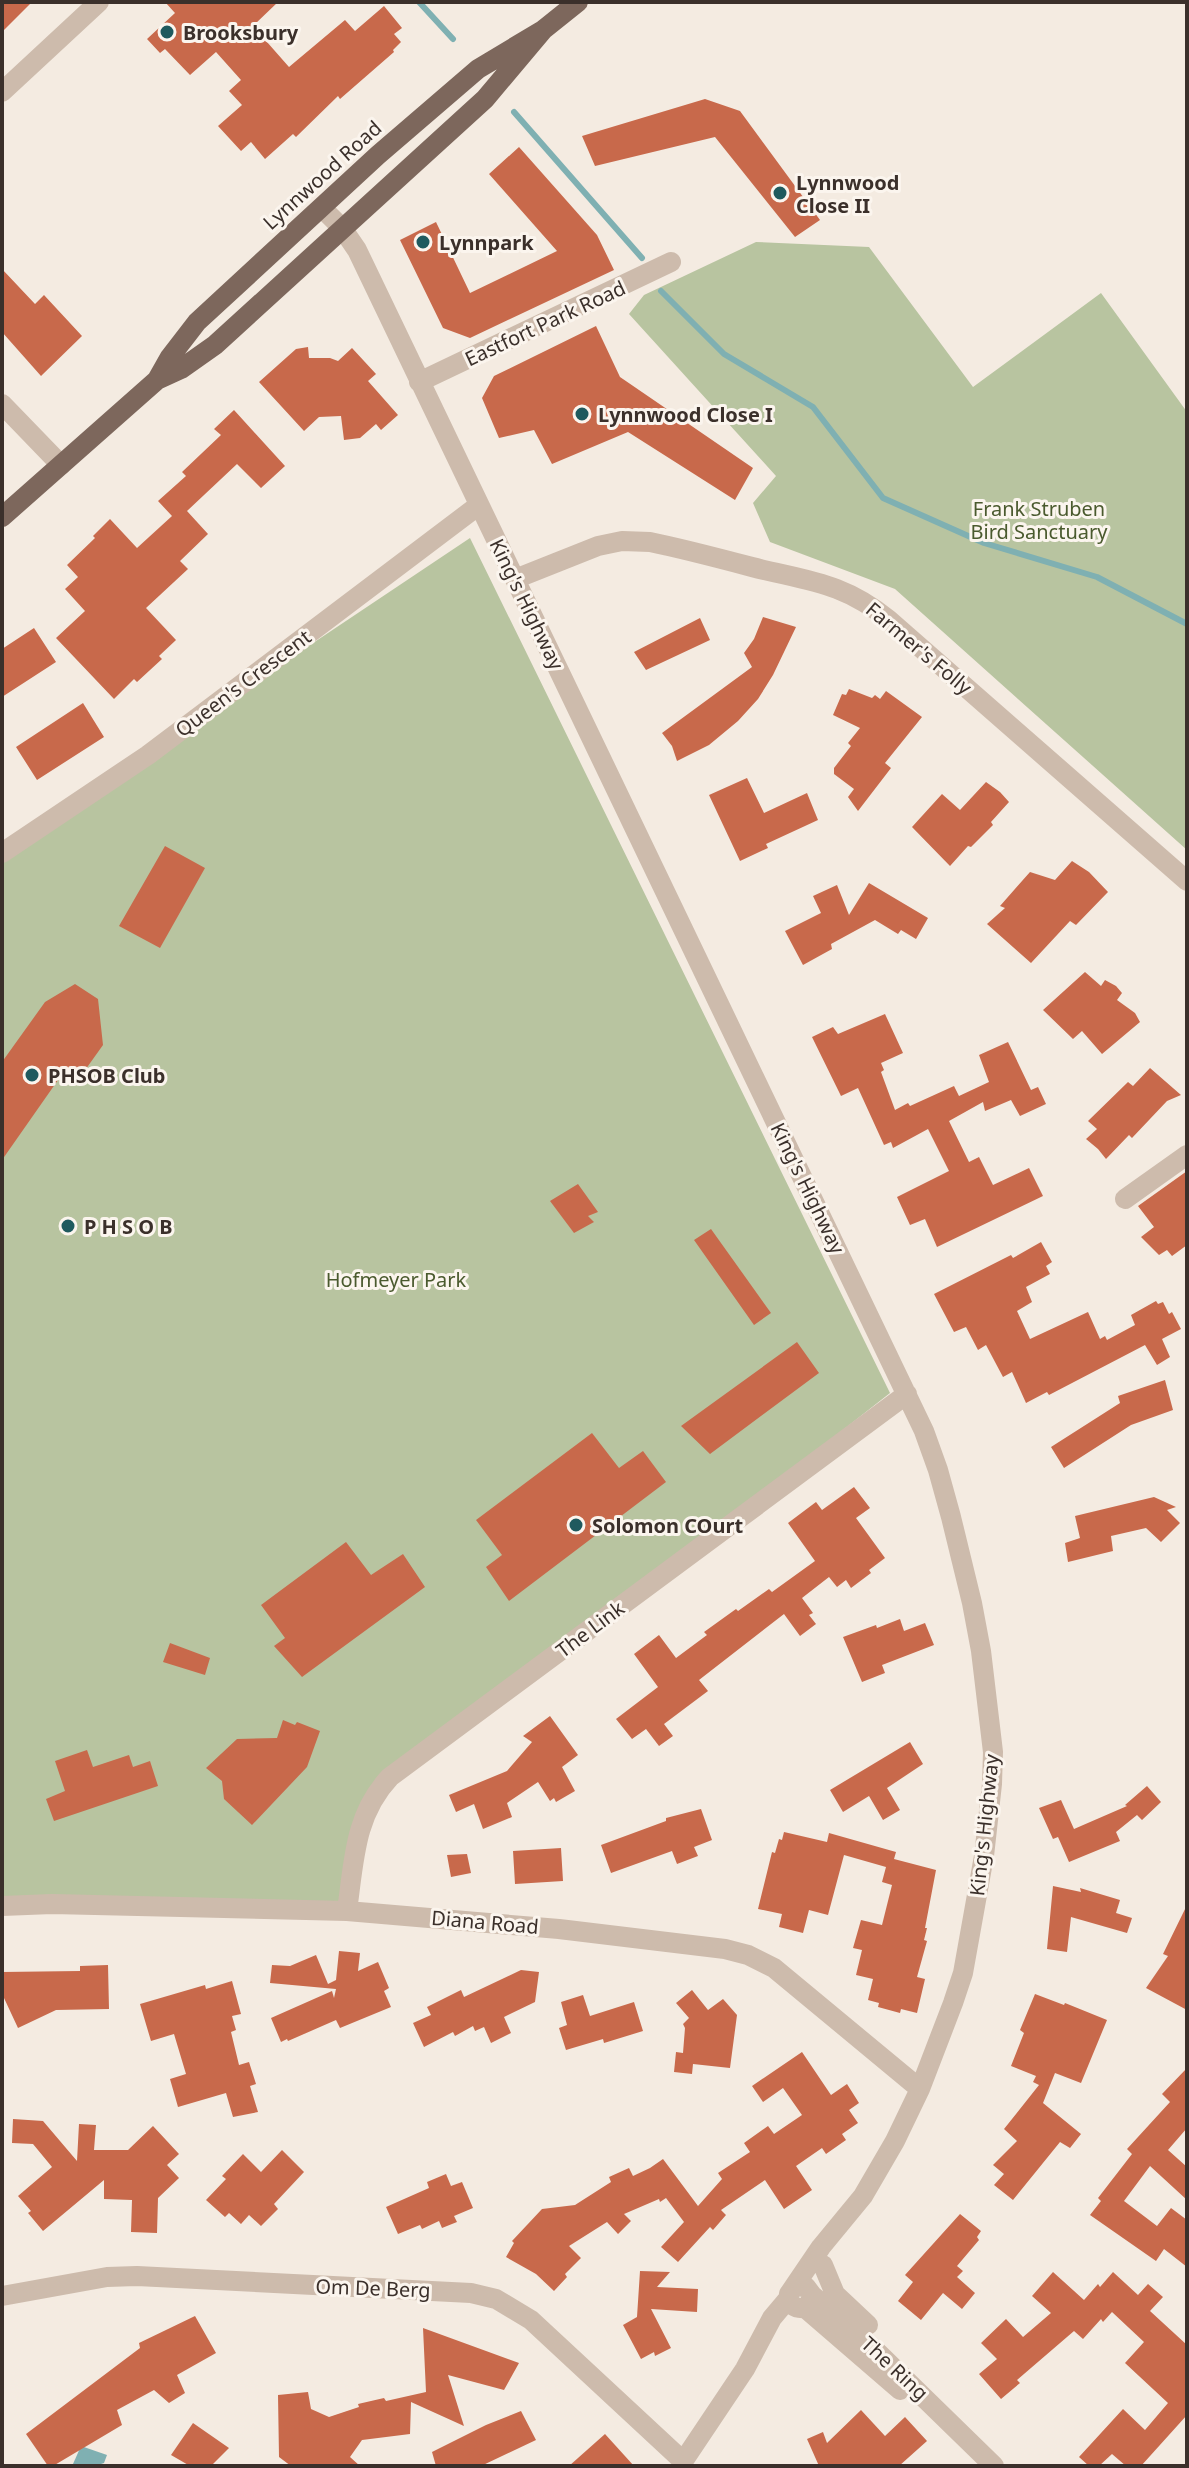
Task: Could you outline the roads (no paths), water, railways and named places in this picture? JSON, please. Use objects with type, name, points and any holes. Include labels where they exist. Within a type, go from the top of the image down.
[{"type":"main road","name":"Lynnwood Road","points":[[2,517],[157,380],[197,322],[462,82],[543,30],[578,2]]},
{"type":"main road","name":"Lynnwood Road","points":[[157,380],[181,369],[215,345],[485,99],[543,30]]},
{"type":"street","points":[[2,92],[99,2]]},
{"type":"street","name":"King's Highway","points":[[322,208],[342,228],[357,250],[907,1394],[938,1470],[955,1531],[981,1651],[993,1752],[992,1784],[969,1948],[953,2003],[920,2089],[877,2175],[846,2220],[802,2298],[745,2369],[682,2464]]},
{"type":"street","name":"Eastfort Park Road","points":[[419,382],[671,262]]},
{"type":"street","points":[[2,404],[61,465]]},
{"type":"street","name":"Queen's Crescent","points":[[2,853],[148,755],[479,505]]},
{"type":"street","name":"Farmer's Folly","points":[[515,579],[610,543],[650,542],[823,583],[852,594],[869,603],[889,620],[1187,881]]},
{"type":"street","points":[[1125,1199],[1187,1155]]},
{"type":"street","name":"The Link","points":[[347,1911],[358,1834],[372,1800],[390,1777],[907,1394]]},
{"type":"street","name":"Diana Road","points":[[2,1906],[52,1904],[347,1911],[559,1929],[725,1949],[748,1955],[774,1968],[920,2089]]},
{"type":"street","name":"King's Highway","points":[[802,2298],[821,2247],[846,2220]]},
{"type":"street","points":[[823,2265],[835,2294],[883,2339],[888,2372]]},
{"type":"street","name":"Om De Berg","points":[[2,2296],[118,2275],[296,2286],[432,2290],[486,2296],[505,2303],[531,2320],[682,2464]]},
{"type":"street","name":"The Ring","points":[[802,2298],[888,2372],[932,2418],[973,2446],[994,2466]]},
{"type":"water","points":[[81,2446],[107,2455],[104,2463],[95,2466],[73,2464]]},
{"type":"waterway","points":[[419,2],[453,39]]},
{"type":"waterway","points":[[514,112],[642,258]]},
{"type":"waterway","points":[[661,291],[724,354],[813,407],[883,498],[984,543],[1097,577],[1187,624]]},
{"type":"place","name":"Brooksbury","points":[[167,32]]},
{"type":"place","name":"Lynnwood Close II","points":[[780,193]]},
{"type":"place","name":"Lynnpark","points":[[423,242]]},
{"type":"place","name":"Lynnwood Close I","points":[[582,414]]},
{"type":"place","name":"PHSOB Club","points":[[32,1075]]},
{"type":"place","name":"P H S O B","points":[[68,1226]]},
{"type":"place","name":"Solomon COurt","points":[[576,1525]]},
{"type":"park label","name":"Frank Struben Bird Sanctuary","points":[[1039,520]]},
{"type":"park label","name":"Hofmeyer Park","points":[[396,1279]]}]
